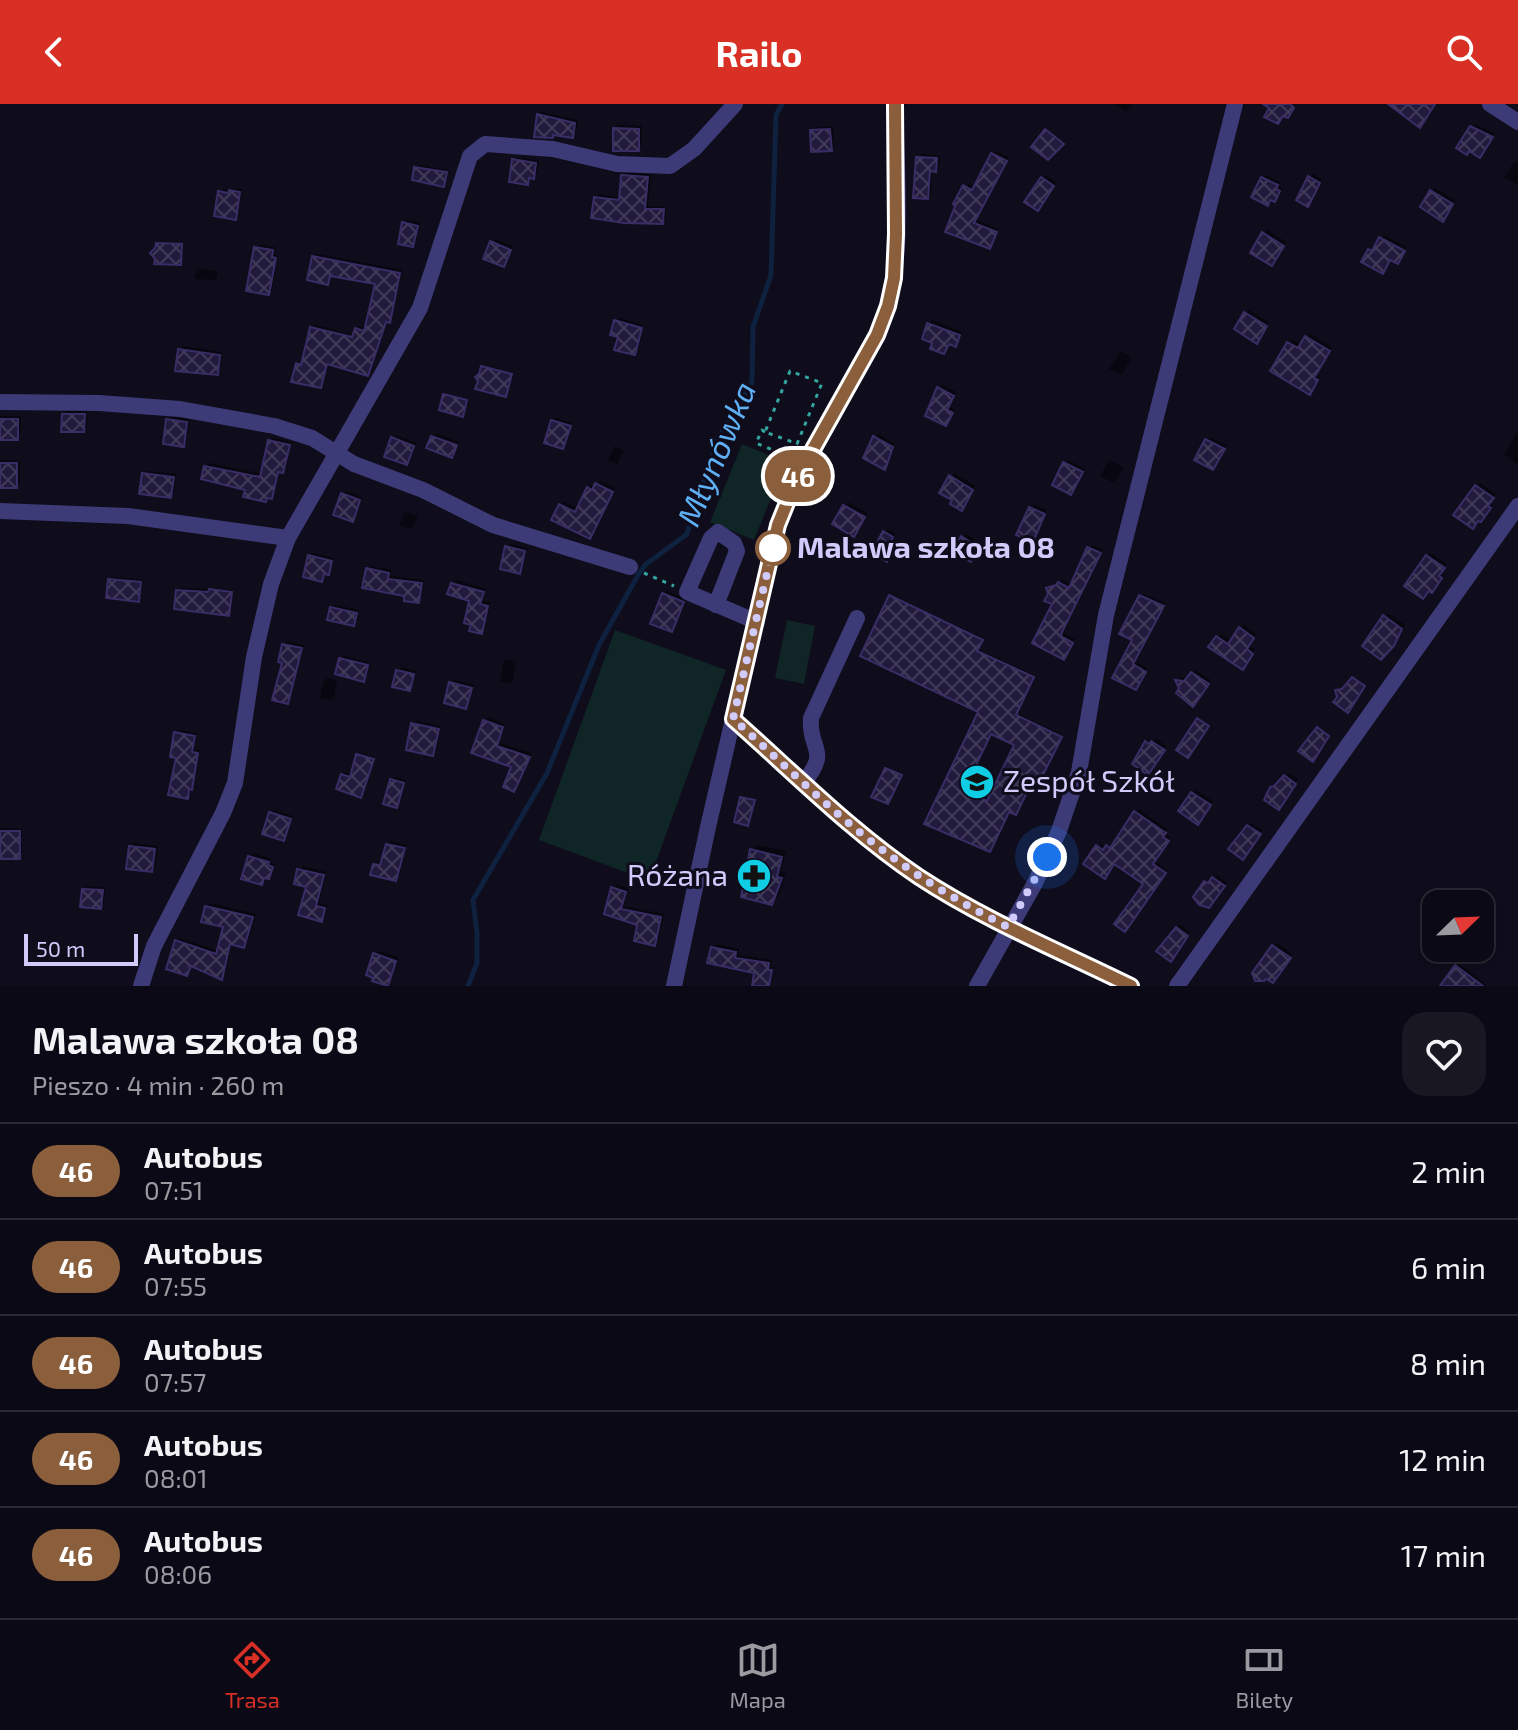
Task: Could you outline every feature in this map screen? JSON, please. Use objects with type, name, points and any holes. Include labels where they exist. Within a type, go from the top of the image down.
[{"type":"street","points":[[141,986],[154,946],[223,813],[235,783],[254,657],[271,584],[288,538],[420,308],[470,156],[485,144],[553,149],[617,164],[670,166],[694,149],[735,104]]},
{"type":"street","points":[[674,986],[778,525],[805,447],[877,335],[888,306],[894,278],[896,234],[895,104]]},
{"type":"street","points":[[977,986],[1035,883],[1059,831],[1079,772],[1106,615],[1235,104]]},
{"type":"street","points":[[1490,104],[1518,122]]},
{"type":"street","points":[[0,402],[99,403],[180,409],[274,426],[312,438],[354,464],[423,490],[493,525],[630,567]]},
{"type":"street","points":[[1177,986],[1518,506]]},
{"type":"street","points":[[0,511],[128,516],[288,538]]},
{"type":"street","points":[[716,605],[737,551],[734,543],[718,532],[711,538],[687,592],[716,605],[757,622]]},
{"type":"street","points":[[804,782],[818,762],[811,718],[857,618]]},
{"type":"street","points":[[733,719],[865,837],[901,864],[945,893],[1008,927],[1131,986]]},
{"type":"path","points":[[765,432],[790,371],[822,383],[805,447],[765,432],[762,430],[756,443],[775,451]]},
{"type":"path","points":[[648,575],[687,592]]},
{"type":"green space","points":[[742,444],[786,462],[754,540],[710,522]]},
{"type":"green space","points":[[787,620],[815,626],[804,684],[775,678]]},
{"type":"green space","points":[[615,630],[726,670],[649,881],[539,840]]},
{"type":"building","points":[[1263,104],[1290,104],[1294,108],[1288,118],[1283,116],[1278,124],[1264,117],[1269,108]]},
{"type":"building","points":[[1388,104],[1435,104],[1420,128]]},
{"type":"building","points":[[537,114],[575,123],[573,138],[553,135],[553,138],[534,137]]},
{"type":"building","points":[[1470,126],[1493,137],[1480,158],[1456,148]]},
{"type":"building","points":[[613,128],[639,129],[639,151],[613,151]]},
{"type":"building","points":[[830,129],[832,151],[811,152],[810,130]]},
{"type":"building","points":[[1045,129],[1064,144],[1048,160],[1031,147]]},
{"type":"building","points":[[991,153],[1007,161],[974,223],[997,232],[990,249],[945,232],[955,206],[953,204],[963,185],[972,190]]},
{"type":"building","points":[[916,157],[937,158],[936,172],[930,171],[928,199],[913,198]]},
{"type":"building","points":[[512,159],[536,163],[534,179],[529,178],[528,185],[509,182]]},
{"type":"building","points":[[414,167],[447,172],[444,187],[412,180]]},
{"type":"building","points":[[621,175],[648,177],[645,209],[664,209],[663,224],[591,218],[594,197],[619,200]]},
{"type":"building","points":[[1308,176],[1320,183],[1308,207],[1296,200]]},
{"type":"building","points":[[1041,177],[1054,186],[1038,211],[1024,202]]},
{"type":"building","points":[[1261,177],[1278,185],[1276,189],[1280,191],[1275,202],[1270,200],[1268,206],[1251,197]]},
{"type":"building","points":[[229,190],[240,192],[236,220],[214,216],[218,191],[228,193]]},
{"type":"building","points":[[1430,190],[1453,204],[1443,222],[1420,207]]},
{"type":"building","points":[[402,222],[418,226],[413,247],[398,244]]},
{"type":"building","points":[[1262,232],[1284,246],[1272,266],[1250,253]]},
{"type":"building","points":[[1379,237],[1405,251],[1398,264],[1390,260],[1383,274],[1361,262],[1368,249],[1372,251]]},
{"type":"building","points":[[490,241],[511,250],[504,267],[483,259]]},
{"type":"building","points":[[156,243],[182,244],[181,265],[154,264],[155,259],[150,253]]},
{"type":"building","points":[[254,247],[273,250],[272,257],[276,258],[269,295],[246,291]]},
{"type":"building","points":[[312,256],[400,273],[390,323],[386,322],[368,376],[327,364],[321,388],[291,382],[296,363],[301,365],[310,327],[352,337],[355,328],[364,331],[375,284],[330,276],[328,285],[307,280]]},
{"type":"building","points":[[1244,312],[1267,326],[1257,344],[1234,329]]},
{"type":"building","points":[[614,320],[642,328],[635,355],[614,350],[618,337],[610,335]]},
{"type":"building","points":[[927,323],[960,335],[956,347],[949,344],[944,354],[930,349],[932,343],[922,339]]},
{"type":"building","points":[[1305,336],[1330,351],[1314,378],[1318,380],[1310,395],[1270,371],[1287,342],[1298,348]]},
{"type":"building","points":[[178,349],[220,355],[218,375],[175,371]]},
{"type":"building","points":[[481,366],[512,374],[506,397],[475,389],[478,381],[475,377]]},
{"type":"building","points":[[937,387],[954,396],[947,410],[953,413],[946,426],[925,416]]},
{"type":"building","points":[[443,394],[467,400],[463,417],[439,410]]},
{"type":"building","points":[[62,414],[85,414],[84,432],[61,432]]},
{"type":"building","points":[[0,419],[18,419],[18,440],[0,440]]},
{"type":"building","points":[[166,419],[187,422],[184,447],[163,444]]},
{"type":"building","points":[[551,420],[571,426],[563,449],[544,443]]},
{"type":"building","points":[[431,436],[457,445],[452,458],[426,448]]},
{"type":"building","points":[[873,436],[893,447],[885,470],[863,458]]},
{"type":"building","points":[[391,437],[414,446],[407,465],[384,457]]},
{"type":"building","points":[[1205,439],[1225,449],[1213,470],[1194,460]]},
{"type":"building","points":[[268,440],[290,445],[283,473],[278,472],[272,499],[267,498],[266,502],[243,497],[245,490],[201,479],[204,466],[260,477]]},
{"type":"building","points":[[1063,462],[1083,472],[1071,495],[1052,485]]},
{"type":"building","points":[[0,463],[17,463],[17,488],[0,488]]},
{"type":"building","points":[[142,473],[174,477],[171,498],[139,494]]},
{"type":"building","points":[[949,475],[973,490],[962,511],[950,504],[952,500],[939,493]]},
{"type":"building","points":[[595,483],[613,492],[590,539],[551,520],[559,504],[575,512],[587,487],[592,490]]},
{"type":"building","points":[[1475,485],[1494,498],[1488,506],[1491,508],[1473,529],[1453,515]]},
{"type":"building","points":[[341,493],[360,500],[353,522],[333,515]]},
{"type":"building","points":[[843,505],[865,517],[854,537],[832,524]]},
{"type":"building","points":[[1029,507],[1045,514],[1033,542],[1016,535]]},
{"type":"building","points":[[883,531],[893,537],[888,547],[894,550],[887,562],[871,553]]},
{"type":"building","points":[[961,536],[978,547],[971,562],[946,549],[951,539],[958,542]]},
{"type":"building","points":[[505,546],[525,551],[520,574],[500,569]]},
{"type":"building","points":[[1087,547],[1101,553],[1062,632],[1061,636],[1073,643],[1064,660],[1032,643],[1052,604],[1044,601],[1048,594],[1046,588],[1058,582],[1069,588]]},
{"type":"building","points":[[308,555],[332,561],[329,575],[324,574],[322,582],[303,577]]},
{"type":"building","points":[[1426,555],[1445,568],[1432,593],[1429,591],[1423,599],[1404,586]]},
{"type":"building","points":[[366,568],[389,573],[388,579],[422,583],[419,603],[404,601],[404,596],[362,588]]},
{"type":"building","points":[[108,579],[141,582],[139,602],[106,598]]},
{"type":"building","points":[[451,583],[484,592],[480,604],[488,606],[482,634],[469,631],[471,625],[464,623],[469,601],[447,594]]},
{"type":"building","points":[[209,589],[232,592],[229,616],[174,609],[176,590],[208,592]]},
{"type":"building","points":[[662,593],[684,602],[672,632],[650,624]]},
{"type":"building","points":[[889,595],[983,640],[977,651],[1034,677],[1016,715],[1062,737],[1040,781],[1034,778],[1016,815],[1009,812],[990,852],[924,824],[978,712],[860,656]],"holes":[[[991,734],[1014,745],[987,801],[964,790]]]},
{"type":"building","points":[[1139,595],[1164,606],[1133,664],[1146,672],[1136,690],[1112,678],[1132,640],[1119,634]]},
{"type":"building","points":[[330,607],[357,613],[354,626],[327,620]]},
{"type":"building","points":[[1383,615],[1402,629],[1394,646],[1381,660],[1362,646]]},
{"type":"building","points":[[1239,627],[1254,638],[1247,649],[1253,654],[1243,670],[1208,647],[1216,636],[1228,644]]},
{"type":"building","points":[[282,644],[302,648],[288,704],[272,700],[282,663],[278,662]]},
{"type":"building","points":[[339,658],[368,665],[364,682],[335,674]]},
{"type":"building","points":[[396,670],[414,674],[410,691],[392,687]]},
{"type":"building","points":[[1191,672],[1209,684],[1193,707],[1176,693],[1179,688],[1175,680],[1184,681]]},
{"type":"building","points":[[1352,677],[1365,686],[1348,713],[1333,702],[1337,697],[1335,690],[1342,689]]},
{"type":"building","points":[[449,682],[472,688],[466,709],[444,703]]},
{"type":"building","points":[[1197,718],[1209,726],[1188,758],[1176,750]]},
{"type":"building","points":[[483,720],[503,727],[497,746],[530,757],[514,792],[503,787],[511,767],[471,753]]},
{"type":"building","points":[[411,723],[439,729],[433,756],[406,750]]},
{"type":"building","points":[[1317,727],[1329,736],[1313,762],[1298,751]]},
{"type":"building","points":[[174,732],[195,736],[192,752],[198,753],[188,799],[168,795],[176,758],[170,757]]},
{"type":"building","points":[[1145,741],[1149,744],[1151,741],[1165,750],[1148,775],[1132,764]]},
{"type":"building","points":[[356,754],[374,759],[361,798],[336,789],[341,774],[350,777]]},
{"type":"building","points":[[885,768],[902,775],[888,804],[871,797]]},
{"type":"building","points":[[1284,775],[1296,784],[1279,810],[1264,800],[1270,787]]},
{"type":"building","points":[[390,779],[404,783],[397,808],[383,804]]},
{"type":"building","points":[[1191,792],[1211,805],[1198,825],[1178,811]]},
{"type":"building","points":[[740,797],[755,800],[748,826],[734,822]]},
{"type":"building","points":[[1134,811],[1166,833],[1163,837],[1169,841],[1153,864],[1166,873],[1125,932],[1114,924],[1143,884],[1114,864],[1105,879],[1083,864],[1096,845],[1103,850],[1106,845],[1110,848]]},
{"type":"building","points":[[269,812],[291,819],[284,841],[262,834]]},
{"type":"building","points":[[1247,825],[1261,834],[1243,860],[1228,849]]},
{"type":"building","points":[[0,831],[20,831],[20,859],[0,859]]},
{"type":"building","points":[[386,844],[405,848],[396,881],[370,875],[373,864],[380,865]]},
{"type":"building","points":[[129,846],[155,849],[152,872],[126,869]]},
{"type":"building","points":[[750,849],[782,857],[777,877],[782,878],[772,905],[741,897]]},
{"type":"building","points":[[248,856],[269,862],[268,865],[273,867],[269,879],[264,878],[262,885],[241,879]]},
{"type":"building","points":[[297,869],[324,875],[316,906],[325,908],[322,922],[298,915],[306,887],[294,884]]},
{"type":"building","points":[[1212,877],[1225,886],[1209,908],[1199,905],[1193,897],[1204,881],[1208,883]]},
{"type":"building","points":[[611,887],[626,892],[621,909],[661,917],[655,946],[634,941],[637,925],[604,914]]},
{"type":"building","points":[[82,889],[103,890],[101,909],[80,907]]},
{"type":"building","points":[[205,906],[253,917],[244,948],[230,944],[222,980],[191,966],[187,976],[166,969],[175,940],[216,954],[223,927],[201,922]]},
{"type":"building","points":[[1176,927],[1188,936],[1171,962],[1156,951]]},
{"type":"building","points":[[1272,945],[1291,958],[1273,983],[1266,979],[1255,981],[1252,973]]},
{"type":"building","points":[[711,947],[736,952],[735,958],[769,963],[768,970],[772,970],[769,986],[752,986],[754,973],[707,963]]},
{"type":"building","points":[[373,953],[396,961],[388,986],[372,981],[373,978],[366,975]]},
{"type":"building","points":[[1455,965],[1483,986],[1440,986]]},
{"type":"waterway","name":"Młynówka","points":[[468,986],[477,963],[473,900],[547,773],[599,645],[638,575],[645,565],[687,534],[718,438],[752,382],[753,327],[771,275],[776,115],[782,104]]},
{"type":"bus line","name":"46","points":[[895,104],[896,234],[894,278],[888,306],[877,335],[797,478],[778,525],[733,719],[865,837],[918,876],[989,918],[1131,986]]},
{"type":"place","name":"Malawa szkoła 08","points":[[773,548]]},
{"type":"place","name":"Zespół Szkół","points":[[977,782]]},
{"type":"place","name":"Różana","points":[[754,876]]},
{"type":"route","points":[[773,548],[733,719],[892,858],[945,893],[1008,927],[1047,857]]}]
